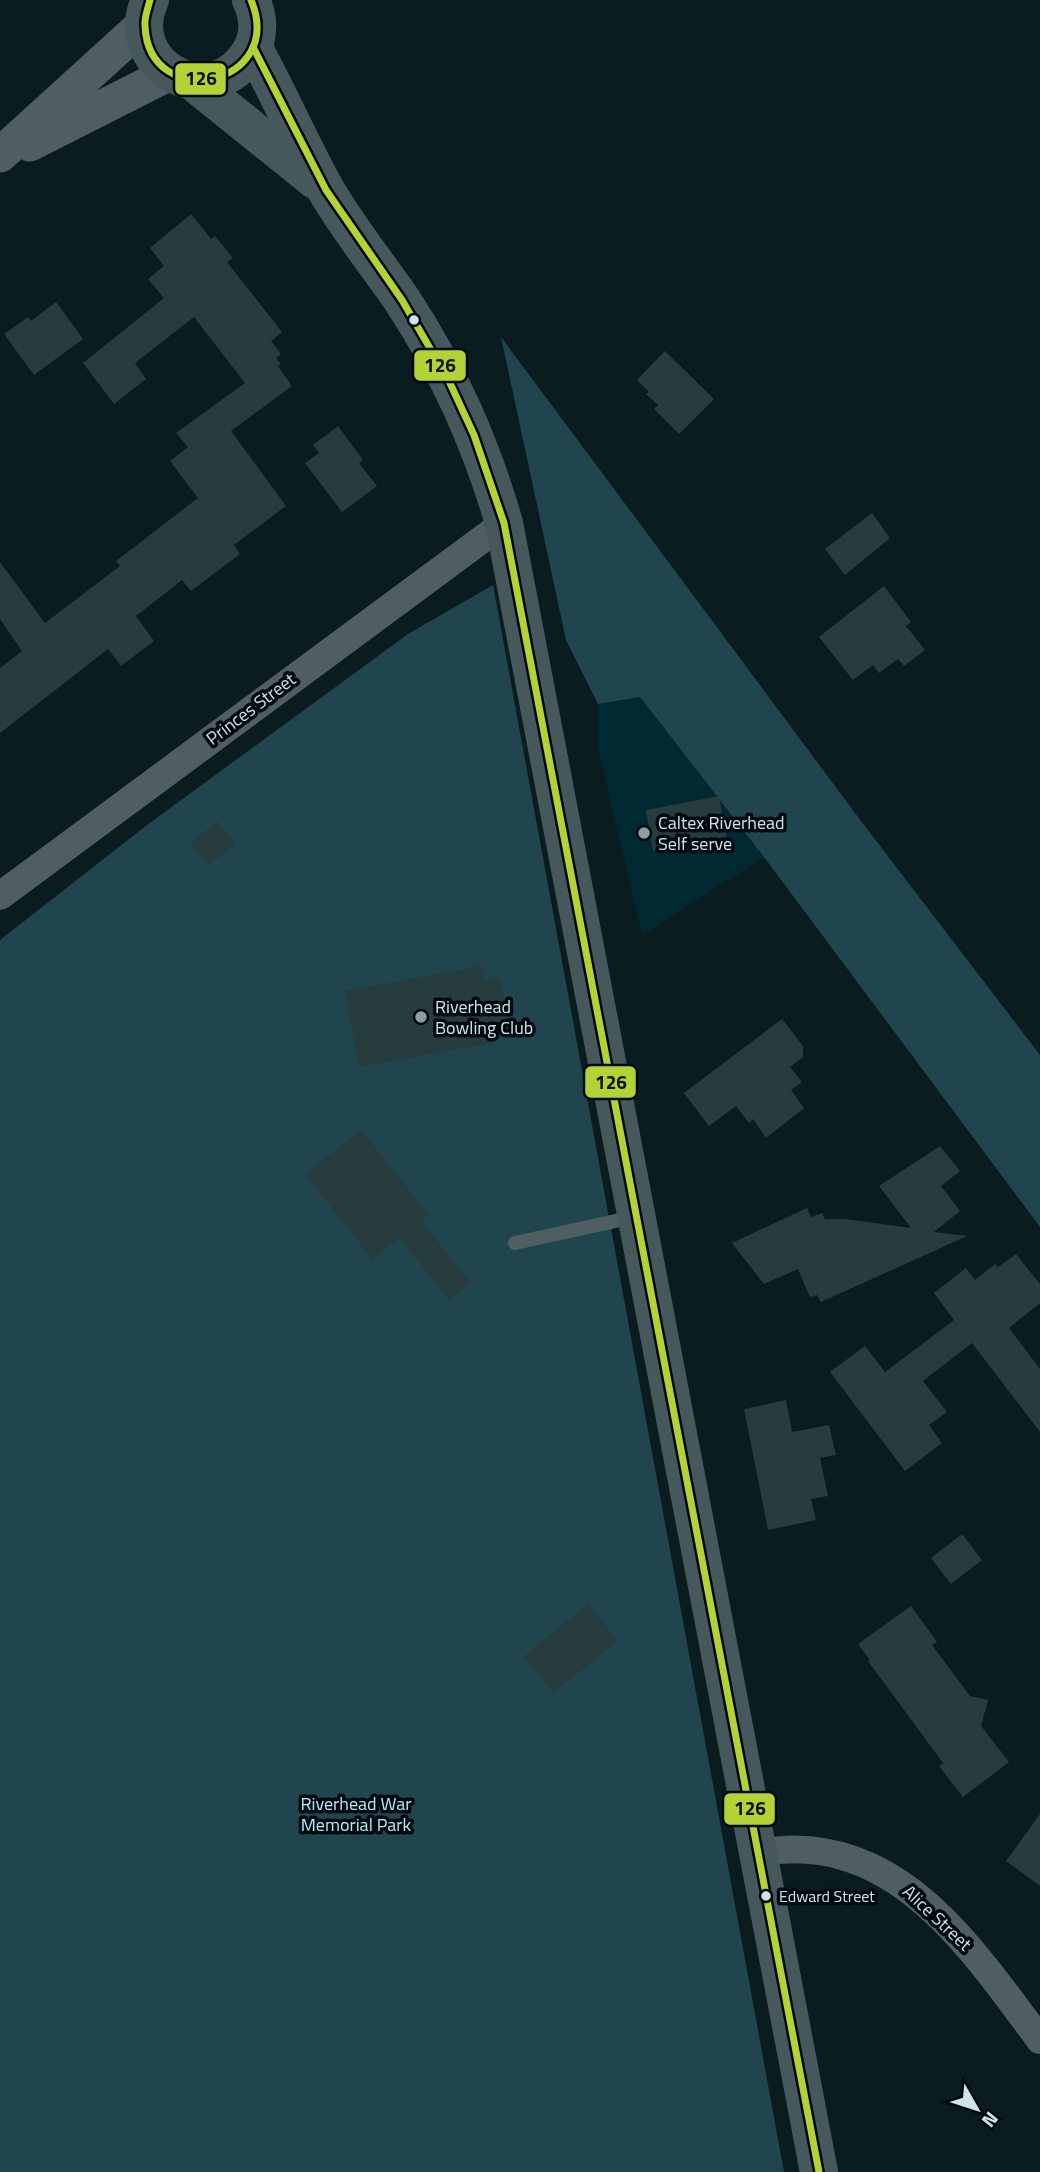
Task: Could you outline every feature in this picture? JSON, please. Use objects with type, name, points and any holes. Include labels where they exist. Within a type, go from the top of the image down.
[{"type":"main road","points":[[146,8],[146,43],[162,67],[181,77],[327,191]]},
{"type":"main road","points":[[181,77],[217,80],[238,67],[259,19]]},
{"type":"main road","points":[[259,19],[327,191],[403,302],[439,361],[468,417],[488,468],[504,523],[819,2172]]},
{"type":"street","points":[[0,157],[146,8]]},
{"type":"street","points":[[0,157],[181,77]]},
{"type":"street","name":"Princes Street","points":[[0,897],[504,523]]},
{"type":"street","name":"Alice Street","points":[[757,1853],[783,1848],[819,1849],[885,1873],[918,1895],[978,1957],[1040,2040]]},
{"type":"lane","points":[[515,1243],[636,1217]]},
{"type":"shaded area","points":[[640,697],[764,857],[642,935],[598,748],[598,704]]},
{"type":"green space","points":[[501,337],[861,821],[1040,1055],[1040,1227],[764,857],[640,697],[598,704],[566,640]]},
{"type":"green space","name":"Riverhead War Memorial Park","points":[[493,585],[784,2172],[0,2172],[0,940],[147,825],[408,634]]},
{"type":"building","points":[[191,214],[211,239],[215,236],[233,258],[227,262],[282,332],[271,341],[281,354],[276,358],[281,364],[278,366],[292,386],[231,431],[286,506],[234,545],[240,554],[191,591],[182,580],[136,616],[154,641],[121,666],[108,649],[0,733],[0,668],[22,651],[0,619],[0,562],[45,623],[120,566],[116,561],[198,498],[170,461],[188,447],[176,433],[245,383],[194,317],[135,363],[146,379],[114,404],[83,363],[164,298],[148,279],[164,266],[150,248]]},
{"type":"building","points":[[56,302],[83,339],[34,375],[4,334],[28,317],[31,321]]},
{"type":"building","points":[[665,351],[714,399],[679,434],[654,409],[658,405],[646,394],[649,392],[637,380]]},
{"type":"building","points":[[338,426],[363,460],[359,463],[377,486],[342,512],[305,463],[319,453],[313,445]]},
{"type":"building","points":[[872,513],[890,538],[845,575],[825,549]]},
{"type":"building","points":[[884,586],[911,622],[906,626],[925,650],[904,666],[898,659],[879,673],[873,665],[853,680],[819,637]]},
{"type":"building","points":[[719,796],[726,837],[653,851],[646,810]]},
{"type":"building","points":[[217,821],[236,843],[208,866],[190,844]]},
{"type":"building","name":"Riverhead Bowling Club","points":[[482,966],[485,981],[499,977],[509,1014],[492,1019],[496,1042],[359,1067],[345,991]]},
{"type":"building","points":[[782,1019],[803,1046],[803,1057],[790,1067],[802,1082],[791,1090],[804,1108],[766,1138],[753,1119],[749,1123],[736,1106],[709,1126],[684,1093]]},
{"type":"building","points":[[361,1130],[429,1215],[421,1221],[471,1283],[449,1300],[400,1238],[372,1259],[305,1174]]},
{"type":"building","points":[[940,1146],[960,1171],[941,1186],[960,1211],[934,1232],[967,1236],[821,1302],[817,1295],[810,1297],[798,1269],[764,1284],[732,1243],[807,1208],[811,1217],[822,1213],[825,1219],[911,1228],[879,1186]]},
{"type":"building","points":[[1016,1254],[1040,1284],[1040,1303],[1009,1328],[1040,1369],[1040,1432],[972,1343],[923,1381],[947,1412],[929,1425],[942,1443],[905,1471],[830,1372],[865,1346],[885,1372],[954,1320],[934,1293],[966,1268],[975,1280],[995,1264],[998,1267]]},
{"type":"building","points":[[786,1400],[792,1432],[829,1425],[836,1455],[820,1458],[828,1496],[811,1499],[816,1520],[768,1530],[744,1409]]},
{"type":"building","points":[[962,1534],[982,1560],[951,1584],[931,1558]]},
{"type":"building","points":[[588,1604],[618,1641],[553,1693],[524,1656]]},
{"type":"building","points":[[911,1606],[937,1642],[932,1645],[970,1696],[988,1700],[981,1726],[1009,1762],[963,1797],[939,1766],[943,1763],[858,1644]]},
{"type":"building","points":[[1040,1814],[1040,1886],[1006,1861]]},
{"type":"transit line","name":"126","points":[[150,0],[145,26],[152,54],[168,71],[190,79],[213,78],[234,69],[250,53],[257,29],[251,0]]},
{"type":"transit line","name":"126","points":[[253,47],[326,190],[402,300],[449,381],[474,435],[504,523],[819,2172]]},
{"type":"place","name":"Caltex Riverhead Self serve","points":[[644,833]]},
{"type":"place","name":"Riverhead Bowling Club","points":[[421,1017]]},
{"type":"place","name":"Edward Street","points":[[766,1896]]}]
